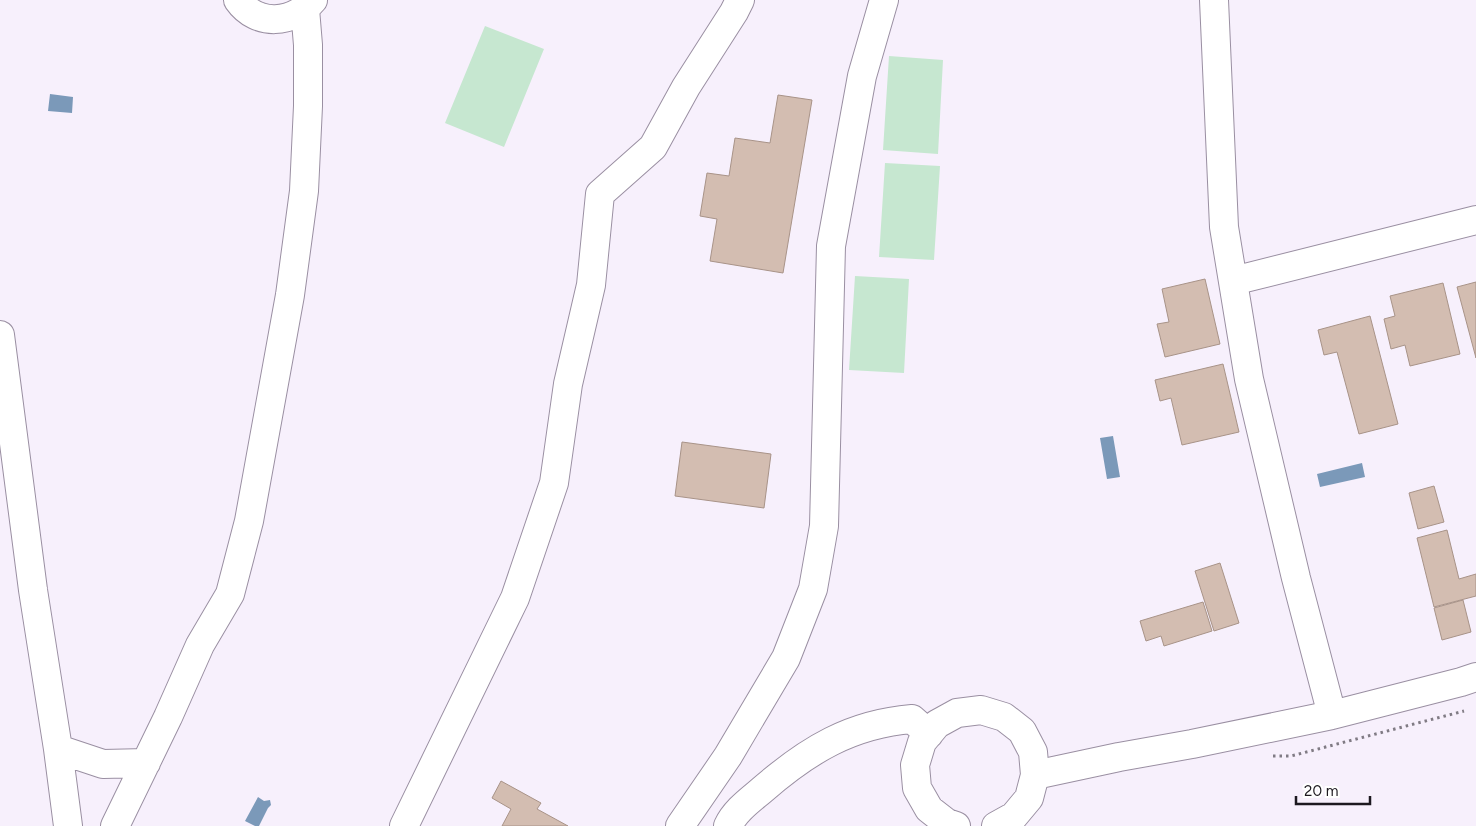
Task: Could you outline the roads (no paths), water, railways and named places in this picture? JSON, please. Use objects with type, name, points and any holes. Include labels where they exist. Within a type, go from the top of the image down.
[{"type":"street","points":[[238,0],[243,8],[258,17],[276,20],[292,17],[309,4]]},
{"type":"street","points":[[404,826],[515,598],[554,483],[568,384],[590,284],[600,194],[653,147],[686,87],[740,0]]},
{"type":"street","points":[[680,826],[728,756],[786,658],[813,589],[824,526],[831,246],[862,76],[884,0]]},
{"type":"street","points":[[1214,0],[1224,227],[1249,379],[1296,578],[1332,715]]},
{"type":"street","points":[[115,826],[200,645],[230,594],[249,520],[290,295],[304,191],[308,106],[309,4]]},
{"type":"street","points":[[1233,281],[1476,220]]},
{"type":"street","points":[[0,334],[33,590],[58,748],[68,826]]},
{"type":"street","points":[[1036,775],[1119,756],[1192,744],[1332,715],[1476,677]]},
{"type":"street","points":[[956,826],[947,823],[929,809],[918,788],[915,765],[922,742],[937,724],[958,713],[981,710],[1004,717],[1022,731],[1033,752],[1036,775],[1029,798],[1014,816],[996,826]]},
{"type":"street","points":[[702,794],[729,822],[745,804],[767,785],[810,752],[839,737],[889,721],[912,719],[929,734]]},
{"type":"street","points":[[58,748],[103,764],[146,763]]},
{"type":"water","points":[[50,94],[73,97],[72,113],[48,111]]},
{"type":"water","points":[[1113,436],[1120,477],[1107,479],[1100,438]]},
{"type":"water","points":[[1362,463],[1365,477],[1320,487],[1317,474]]},
{"type":"water","points":[[258,797],[264,801],[270,800],[271,805],[259,826],[255,826],[245,821]]}]
